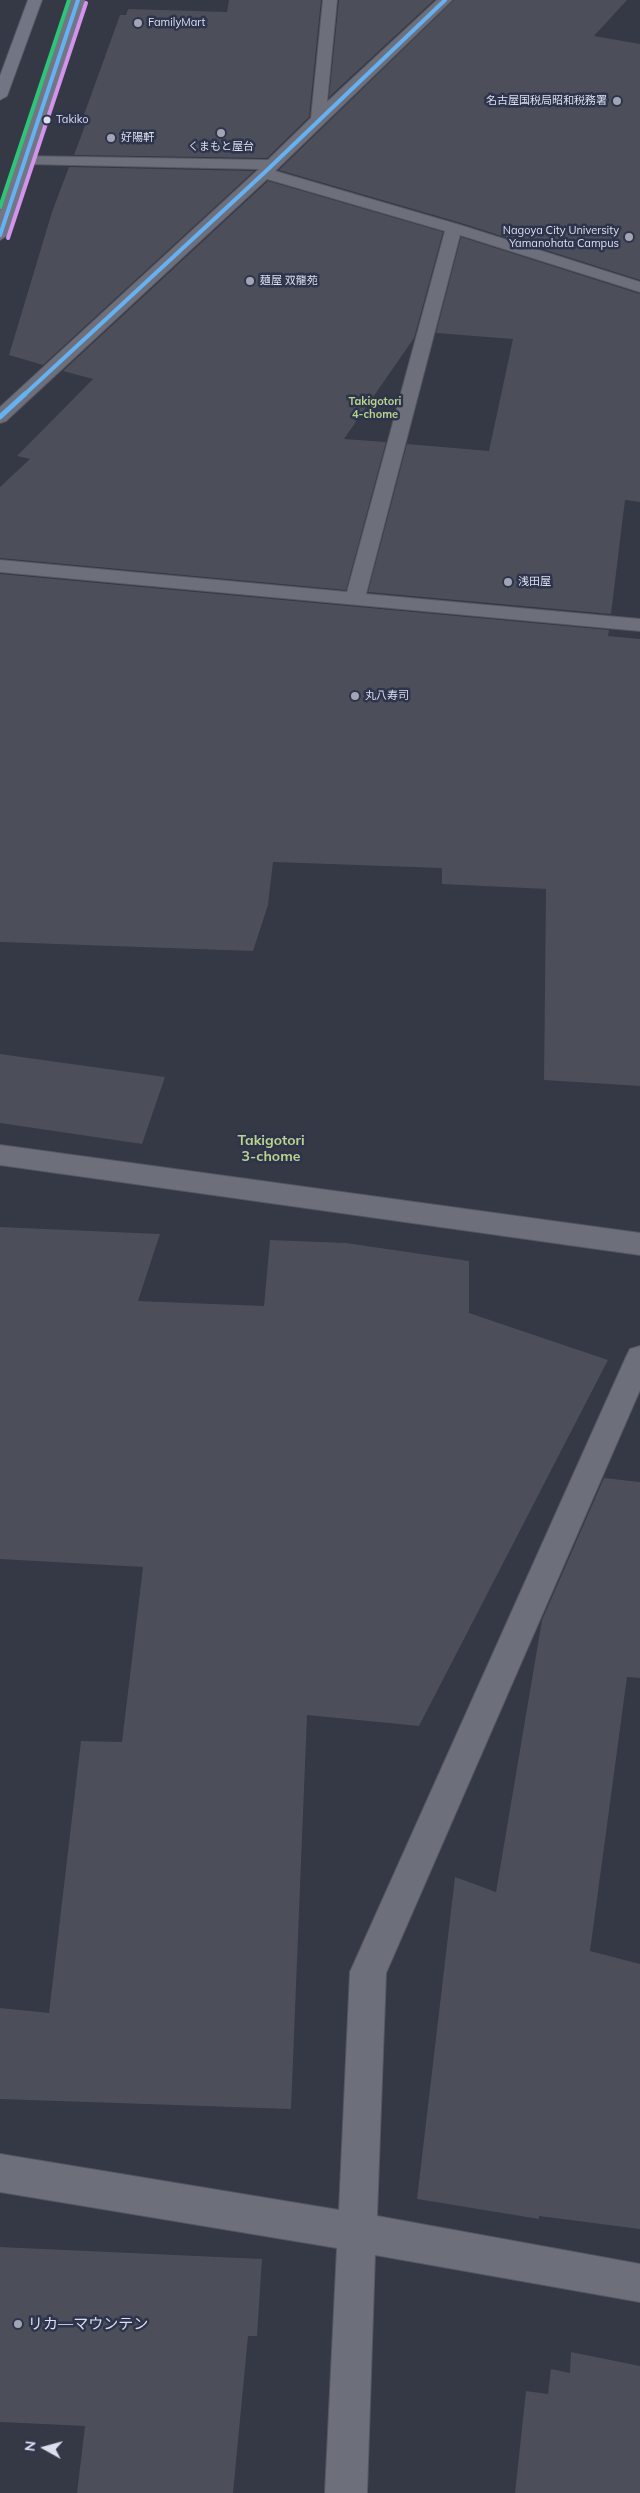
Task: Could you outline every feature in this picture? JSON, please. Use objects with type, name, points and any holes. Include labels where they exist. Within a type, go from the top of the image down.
[{"type":"main road","points":[[0,96],[35,0]]},
{"type":"main road","points":[[0,235],[78,0]]},
{"type":"street","points":[[318,119],[330,0]]},
{"type":"street","points":[[0,418],[268,169],[318,119],[445,0]]},
{"type":"street","points":[[26,159],[268,169],[640,287]]},
{"type":"street","points":[[355,598],[454,228]]},
{"type":"street","points":[[0,566],[640,625]]},
{"type":"street","points":[[0,1155],[640,1244]]},
{"type":"street","points":[[346,2493],[368,1972],[640,1357]]},
{"type":"street","points":[[0,2173],[357,2232],[640,2283]]},
{"type":"building","points":[[229,0],[321,0],[309,117],[267,158],[74,155],[86,123],[81,123],[120,15],[126,15],[128,9],[227,12]]},
{"type":"building","points":[[339,0],[434,0],[329,97]]},
{"type":"building","points":[[454,0],[627,0],[594,36],[640,44],[640,280],[461,223],[279,170]]},
{"type":"building","points":[[69,167],[254,171],[43,365],[9,355],[52,212]]},
{"type":"building","points":[[268,181],[443,232],[414,338],[344,439],[386,442],[346,590],[0,558],[0,487],[30,459],[17,456],[93,379],[63,371]]},
{"type":"building","points":[[461,237],[640,294],[640,502],[625,500],[611,614],[368,592],[407,444],[489,451],[513,339],[436,333]]},
{"type":"building","points":[[0,574],[609,630],[608,636],[640,639],[640,1086],[544,1080],[546,889],[442,884],[442,868],[273,862],[268,905],[253,951],[0,942]]},
{"type":"building","points":[[0,1054],[165,1077],[142,1144],[0,1123]]},
{"type":"building","points":[[0,1227],[160,1234],[138,1301],[264,1306],[270,1240],[346,1243],[469,1261],[469,1313],[608,1360],[419,1726],[307,1715],[291,2109],[0,2099],[0,2008],[49,2013],[81,1741],[122,1742],[143,1567],[0,1559]]},
{"type":"building","points":[[604,1478],[640,1482],[640,1678],[627,1677],[590,1951],[640,1964],[640,2229],[539,2216],[539,2219],[417,2199],[455,1877],[496,1892],[542,1620]]},
{"type":"building","points":[[0,2247],[262,2259],[257,2336],[248,2336],[233,2493],[77,2493],[85,2426],[0,2422]]},
{"type":"building","points":[[571,2352],[640,2366],[640,2493],[515,2493],[526,2391],[548,2394],[551,2369],[570,2373]]},
{"type":"transit line","points":[[0,207],[69,0]]},
{"type":"transit line","points":[[0,235],[78,0]]},
{"type":"transit line","points":[[0,417],[264,173],[445,0]]},
{"type":"transit line","points":[[8,238],[86,3]]},
{"type":"place","name":"FamilyMart","points":[[138,23]]},
{"type":"place","name":"名古屋国税局昭和税務署","points":[[617,101]]},
{"type":"place","name":"Takiko","points":[[47,120]]},
{"type":"place","name":"くまもと屋台","points":[[221,133]]},
{"type":"place","name":"好陽軒","points":[[111,138]]},
{"type":"place","name":"Nagoya City University Yamanohata Campus","points":[[629,237]]},
{"type":"place","name":"麺屋 双龍苑","points":[[250,281]]},
{"type":"place","name":"浅田屋","points":[[508,582]]},
{"type":"place","name":"丸八寿司","points":[[355,696]]},
{"type":"place","name":"リカ―マウンテン","points":[[18,2324]]},
{"type":"district","name":"Takigotori 4-chome","points":[[375,408]]},
{"type":"district","name":"Takigotori 3-chome","points":[[271,1150]]}]
